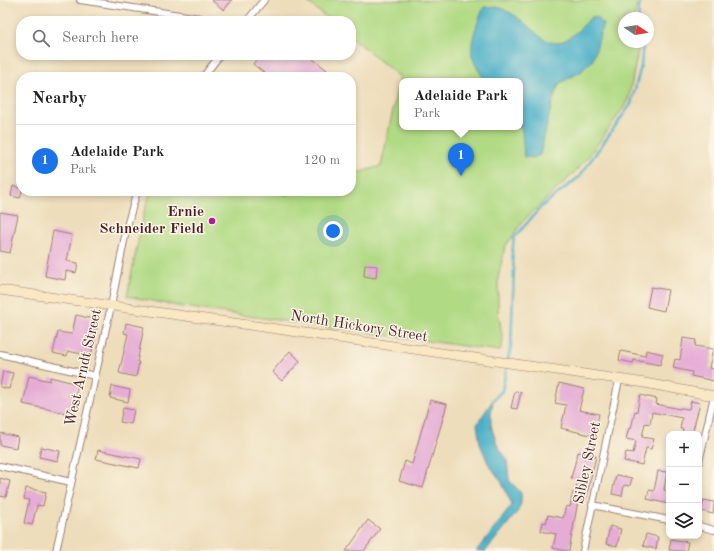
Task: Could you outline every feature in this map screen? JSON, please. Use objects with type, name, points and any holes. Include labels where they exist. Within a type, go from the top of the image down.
[{"type":"street","points":[[80,0],[187,16]]},
{"type":"street","points":[[251,16],[264,0]]},
{"type":"street","points":[[207,72],[216,60]]},
{"type":"street","name":"West Arndt Street","points":[[56,551],[111,306],[127,226],[136,196]]},
{"type":"street","name":"North Hickory Street","points":[[0,290],[515,364],[714,396]]},
{"type":"street","points":[[0,354],[95,376]]},
{"type":"street","name":"Sibley Street","points":[[583,551],[619,380]]},
{"type":"street","points":[[702,449],[714,396]]},
{"type":"street","points":[[0,466],[71,482]]},
{"type":"street","points":[[592,505],[666,519]]},
{"type":"street","points":[[702,527],[714,530]]},
{"type":"green space","points":[[305,0],[638,0],[635,12],[618,12],[618,48],[638,48],[629,97],[624,107],[589,156],[571,176],[523,221],[505,247],[498,278],[498,311],[503,341],[500,351],[183,307],[127,296],[144,212],[149,196],[356,196],[356,174],[381,166],[399,82],[399,130],[523,130],[523,78],[400,78],[356,41],[356,16],[325,16]]},
{"type":"water","points":[[484,7],[501,8],[527,25],[545,40],[554,43],[564,41],[576,33],[591,17],[598,18],[603,24],[593,60],[582,71],[559,84],[553,100],[540,155],[533,158],[524,157],[522,130],[523,130],[523,78],[484,78],[475,63],[471,50],[477,24]]},
{"type":"water","points":[[493,400],[491,425],[497,445],[507,459],[509,480],[521,493],[521,503],[518,511],[486,551],[476,551],[512,505],[501,481],[488,463],[480,444],[477,424]]},
{"type":"building","points":[[211,0],[232,0],[224,10]]},
{"type":"building","points":[[256,60],[314,60],[327,70],[325,72],[263,72],[253,64]]},
{"type":"building","points":[[13,186],[16,187],[16,196],[21,196],[20,198],[11,196]]},
{"type":"building","points":[[0,212],[18,215],[10,253],[0,251]]},
{"type":"building","points":[[53,231],[72,235],[67,261],[78,263],[76,273],[66,271],[65,280],[45,276]]},
{"type":"building","points":[[365,265],[377,266],[376,278],[364,276]]},
{"type":"building","points":[[651,287],[668,290],[664,311],[647,307]]},
{"type":"building","points":[[76,315],[98,320],[91,356],[68,351],[67,356],[53,353],[58,332],[72,334]]},
{"type":"building","points":[[126,323],[144,327],[137,362],[139,362],[136,377],[119,373],[128,334],[124,333]]},
{"type":"building","points":[[683,338],[696,340],[695,346],[713,349],[709,368],[714,369],[714,381],[691,376],[692,372],[673,368],[675,359],[680,360]]},
{"type":"building","points":[[646,350],[663,354],[660,365],[634,360],[633,363],[619,360],[621,351],[645,356]]},
{"type":"building","points":[[290,351],[300,361],[282,381],[272,372]]},
{"type":"building","points":[[3,371],[13,373],[9,389],[0,387]]},
{"type":"building","points":[[29,376],[50,381],[50,377],[78,384],[71,414],[23,404]]},
{"type":"building","points":[[559,383],[584,389],[579,410],[599,414],[594,436],[561,428],[566,405],[555,403]]},
{"type":"building","points":[[112,386],[130,390],[128,402],[110,398]]},
{"type":"building","points":[[515,391],[521,392],[517,409],[511,408]]},
{"type":"building","points":[[640,395],[657,399],[656,404],[680,409],[689,409],[691,401],[700,403],[693,431],[683,431],[683,429],[680,429],[682,418],[652,412],[650,424],[645,423],[642,437],[654,439],[651,449],[646,448],[642,465],[624,461],[626,452],[633,453],[636,441],[626,439],[629,428],[631,429],[635,411],[637,412]]},
{"type":"building","points":[[430,400],[447,404],[423,488],[399,481],[405,461],[412,464]]},
{"type":"building","points":[[123,408],[134,410],[131,424],[120,422]]},
{"type":"building","points":[[0,433],[18,437],[16,448],[0,445]]},
{"type":"building","points":[[41,447],[60,451],[58,461],[39,457]]},
{"type":"building","points":[[98,450],[141,459],[139,468],[96,459]]},
{"type":"building","points":[[578,452],[596,456],[585,502],[578,501],[569,551],[566,551],[553,548],[556,534],[541,531],[543,522],[546,523],[548,515],[563,518],[566,506],[570,507],[573,492],[575,492],[578,479],[571,478]]},
{"type":"building","points":[[658,471],[666,472],[664,490],[666,490],[666,503],[647,499],[649,490],[654,491]]},
{"type":"building","points":[[616,475],[632,478],[630,486],[624,485],[622,496],[612,494]]},
{"type":"building","points":[[0,478],[10,481],[6,497],[0,496]]},
{"type":"building","points":[[26,488],[46,492],[43,506],[37,505],[32,525],[24,523],[29,500],[24,499]]},
{"type":"building","points":[[704,500],[714,502],[713,514],[702,511]]},
{"type":"building","points":[[368,520],[380,529],[364,551],[346,551]]},
{"type":"building","points":[[610,526],[621,529],[617,546],[606,544]]},
{"type":"building","points":[[646,534],[658,537],[656,549],[643,546]]},
{"type":"building","points":[[671,539],[688,542],[686,551],[669,550]]},
{"type":"waterway","points":[[638,12],[641,0]]},
{"type":"waterway","points":[[508,360],[511,345],[514,269],[512,254],[514,238],[541,207],[579,177],[631,104],[641,66],[642,48]]},
{"type":"waterway","points":[[493,400],[502,391],[507,365]]},
{"type":"place","name":"Adelaide Park","points":[[461,176]]},
{"type":"place","name":"Ernie Schneider Field","points":[[212,221]]}]
